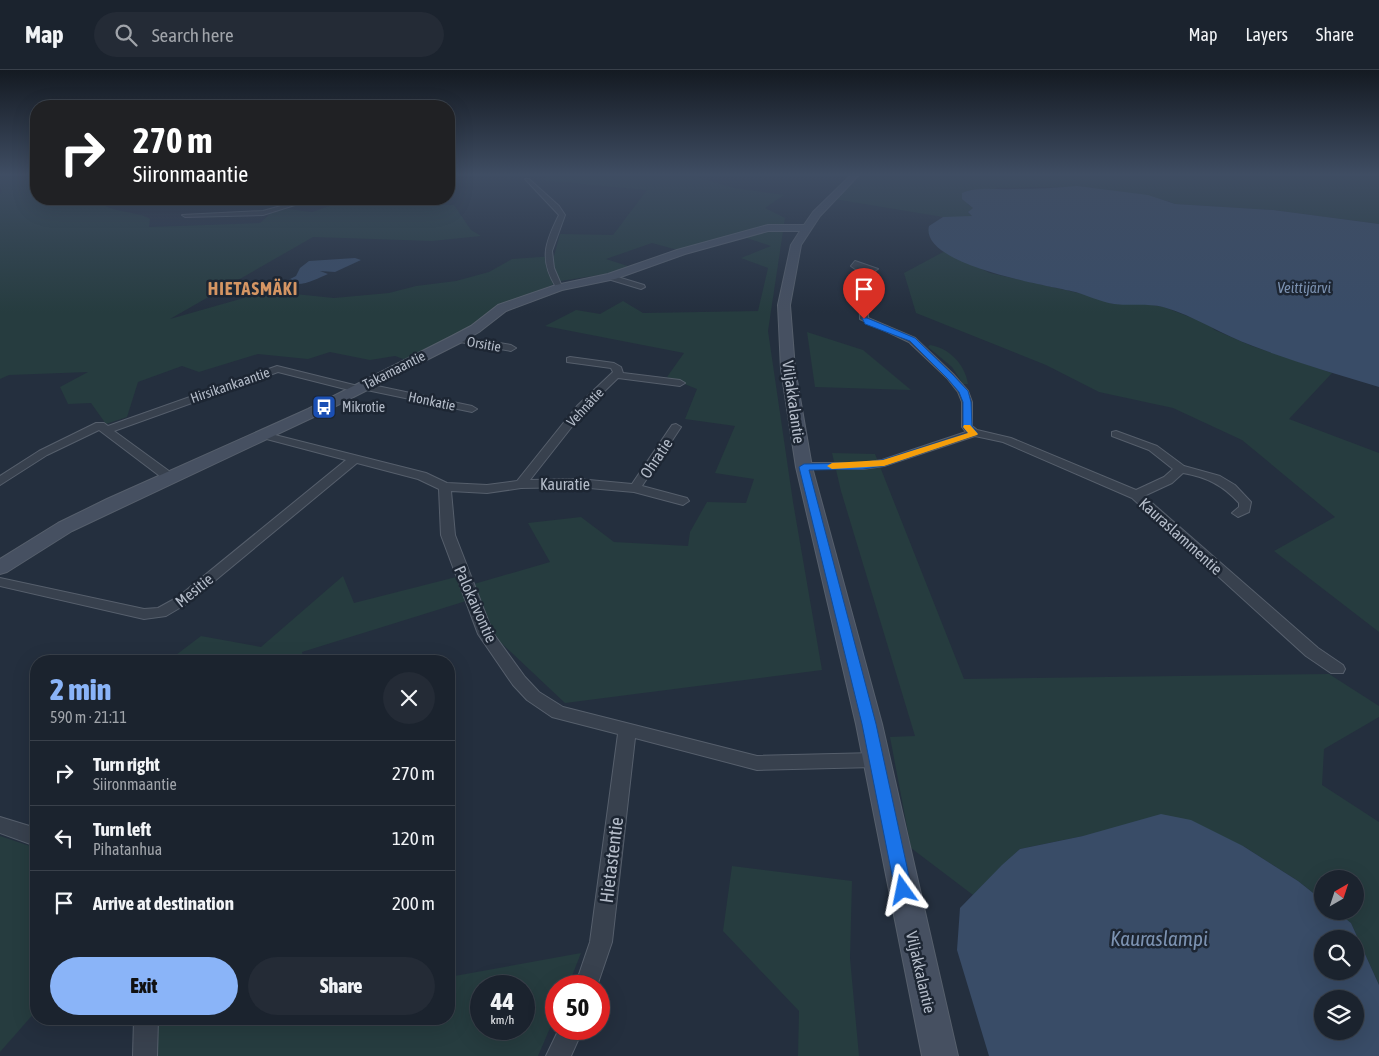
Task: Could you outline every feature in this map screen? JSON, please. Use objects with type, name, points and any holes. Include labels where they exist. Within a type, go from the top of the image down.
[{"type":"street","points":[[559,221],[549,244],[547,260],[552,275],[560,287]]},
{"type":"street","name":"Viljakkalantie","points":[[812,221],[796,245],[784,305],[788,369],[804,467],[869,724],[875,760],[940,1056]]},
{"type":"street","name":"Takamaantie","points":[[0,568],[65,527],[169,477],[264,435],[457,339],[476,329],[502,308],[532,295],[560,287],[611,277],[681,252],[768,228],[807,226]]},
{"type":"street","points":[[804,467],[863,466],[884,463],[974,434],[967,427],[967,402],[963,391],[950,376],[912,340],[868,323],[864,319],[863,284],[866,273]]},
{"type":"street","points":[[611,277],[641,288]]},
{"type":"street","name":"Orsitie","points":[[457,339],[511,348]]},
{"type":"street","name":"Vehnätie","points":[[521,484],[581,408],[617,374],[618,369],[614,366],[570,360]]},
{"type":"street","name":"Hirsikankaantie","points":[[0,481],[43,453],[103,428],[276,370],[360,387]]},
{"type":"street","points":[[617,374],[680,383]]},
{"type":"street","name":"Honkatie","points":[[360,387],[472,409]]},
{"type":"street","name":"Ohratie","points":[[635,488],[676,427]]},
{"type":"street","points":[[103,428],[169,477]]},
{"type":"street","name":"Kauraslammentie","points":[[974,434],[987,434],[1007,440],[1136,495],[1312,652],[1337,669]]},
{"type":"street","points":[[1116,434],[1153,448],[1180,469],[1204,472],[1216,477],[1235,490],[1245,502],[1245,509],[1238,513]]},
{"type":"street","points":[[264,435],[353,460],[422,476],[445,486]]},
{"type":"street","name":"Mesitie","points":[[0,582],[144,614],[161,613],[183,600],[353,460]]},
{"type":"street","points":[[1136,495],[1168,480],[1180,469]]},
{"type":"street","name":"Kauratie","points":[[445,486],[487,489],[521,484],[578,483],[635,488],[682,501]]},
{"type":"street","name":"Palokaivontie","points":[[445,486],[448,535],[486,634],[519,682],[533,696],[558,712],[757,763],[875,760]]},
{"type":"street","name":"Hietastentie","points":[[590,975],[601,942],[628,731]]},
{"type":"street","points":[[0,825],[30,836]]},
{"type":"street","points":[[145,1056],[146,1025]]},
{"type":"street","points":[[558,1056],[566,1040]]},
{"type":"green space","points":[[0,221],[150,221],[149,227],[260,223],[262,221],[465,221],[471,230],[481,236],[432,241],[313,237],[170,319],[258,294],[285,293],[334,298],[389,293],[416,286],[456,281],[489,272],[512,259],[554,256],[560,234],[613,235],[624,221],[785,221],[768,331],[793,502],[822,670],[565,703],[497,639],[479,597],[302,652],[303,655],[176,655],[201,636],[261,647],[343,576],[354,603],[468,574],[474,584],[550,562],[528,523],[581,517],[614,542],[688,546],[690,532],[707,502],[746,503],[754,479],[715,473],[735,426],[685,419],[697,389],[667,377],[684,353],[545,326],[576,310],[600,314],[623,301],[643,313],[758,311],[768,268],[741,258],[771,246],[741,236],[685,252],[652,243],[606,259],[637,269],[561,281],[490,312],[465,333],[406,360],[395,356],[370,360],[330,352],[308,359],[258,354],[199,372],[182,366],[138,382],[127,417],[106,424],[91,403],[68,404],[60,387],[88,372],[9,375],[0,379]]},
{"type":"green space","points":[[1356,221],[1379,221],[1379,224]]},
{"type":"green space","points":[[945,251],[990,273],[1092,296],[1113,304],[1146,304],[1164,307],[1208,324],[1215,330],[1252,346],[1332,373],[1289,419],[1379,453],[1379,632],[1274,551],[1335,517],[1242,440],[1173,408],[1099,392],[1046,365],[916,313],[904,273]]},
{"type":"green space","points":[[807,332],[863,350],[911,390],[815,387]]},
{"type":"green space","points":[[930,345],[950,353],[955,358],[963,370],[968,384],[963,384],[952,367],[928,347]]},
{"type":"green space","points":[[832,453],[875,454],[964,679],[1329,674],[1379,706],[1379,717],[1324,749],[1322,785],[1379,822],[1379,985],[1364,952],[1364,930],[1354,930],[1347,920],[1364,920],[1364,870],[1314,870],[1314,894],[1298,881],[1243,846],[1083,836],[1020,849],[973,895],[911,848],[890,737],[915,736],[841,491]]},
{"type":"green space","points":[[0,836],[30,846],[30,1018],[0,1052]]},
{"type":"green space","points":[[732,866],[852,881],[850,958],[859,1056],[798,1056],[799,1011],[723,931]]},
{"type":"green space","points":[[581,953],[572,975],[545,975],[545,1040],[538,1056],[149,1056],[140,1025],[455,1025],[455,976]]},
{"type":"water","name":"Veittijärvi","points":[[937,221],[1356,221],[1379,224],[1379,387],[1268,352],[1242,342],[1186,315],[1163,307],[1109,303],[1076,292],[987,271],[943,252],[931,240],[929,226]]},
{"type":"water","points":[[355,258],[361,260],[335,272],[320,271],[328,274],[302,284],[286,281],[296,276],[300,268],[309,261]]},
{"type":"water","name":"Kauraslampi","points":[[1161,814],[1191,820],[1243,846],[1298,881],[1314,894],[1314,920],[1347,920],[1351,923],[1354,930],[1314,930],[1314,980],[1364,980],[1364,952],[1379,985],[1379,1056],[989,1056],[957,950],[960,908],[1020,849],[1083,836]]},
{"type":"slow traffic","points":[[832,466],[863,466],[884,463],[962,436],[974,434],[967,427]]},
{"type":"place","name":"Mikrotie","points":[[324,407]]},
{"type":"district","name":"HIETASMÄKI","points":[[253,288]]},
{"type":"route","points":[[864,319],[868,323],[912,340],[950,376],[963,391],[967,402],[967,427],[974,434],[962,436],[884,463],[863,466],[804,467],[869,724],[903,890]]}]
